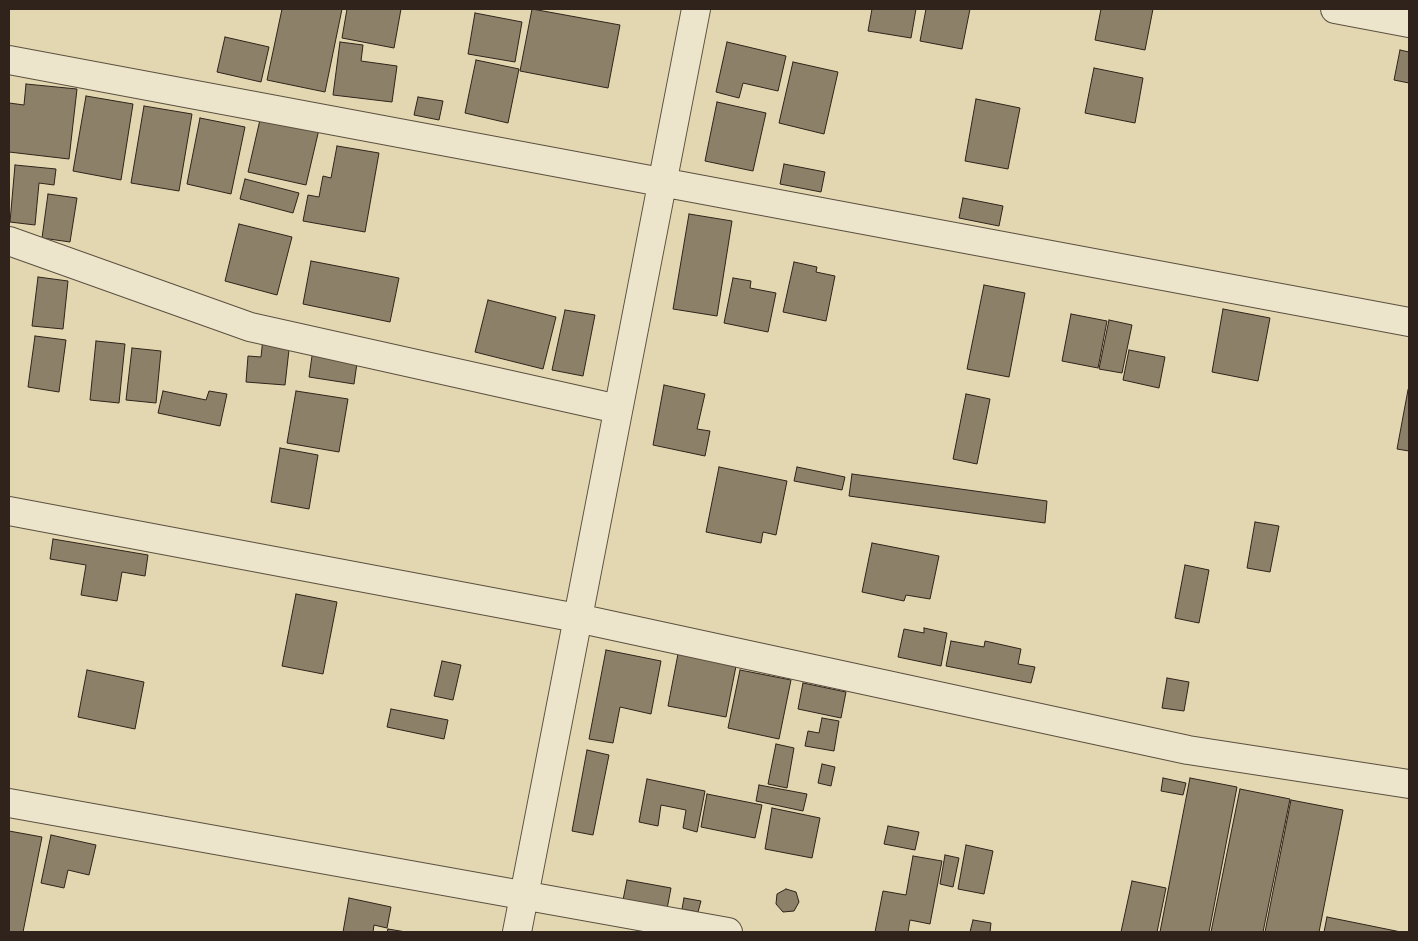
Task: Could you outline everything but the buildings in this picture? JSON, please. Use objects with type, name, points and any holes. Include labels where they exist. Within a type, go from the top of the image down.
[{"type":"street","points":[[517,932],[696,9]]},
{"type":"street","points":[[1335,9],[1409,23]]},
{"type":"street","points":[[9,60],[1409,322]]},
{"type":"street","points":[[9,241],[250,327],[618,409]]},
{"type":"street","points":[[9,511],[577,618],[1188,750],[1409,784]]},
{"type":"street","points":[[9,803],[728,932]]}]
